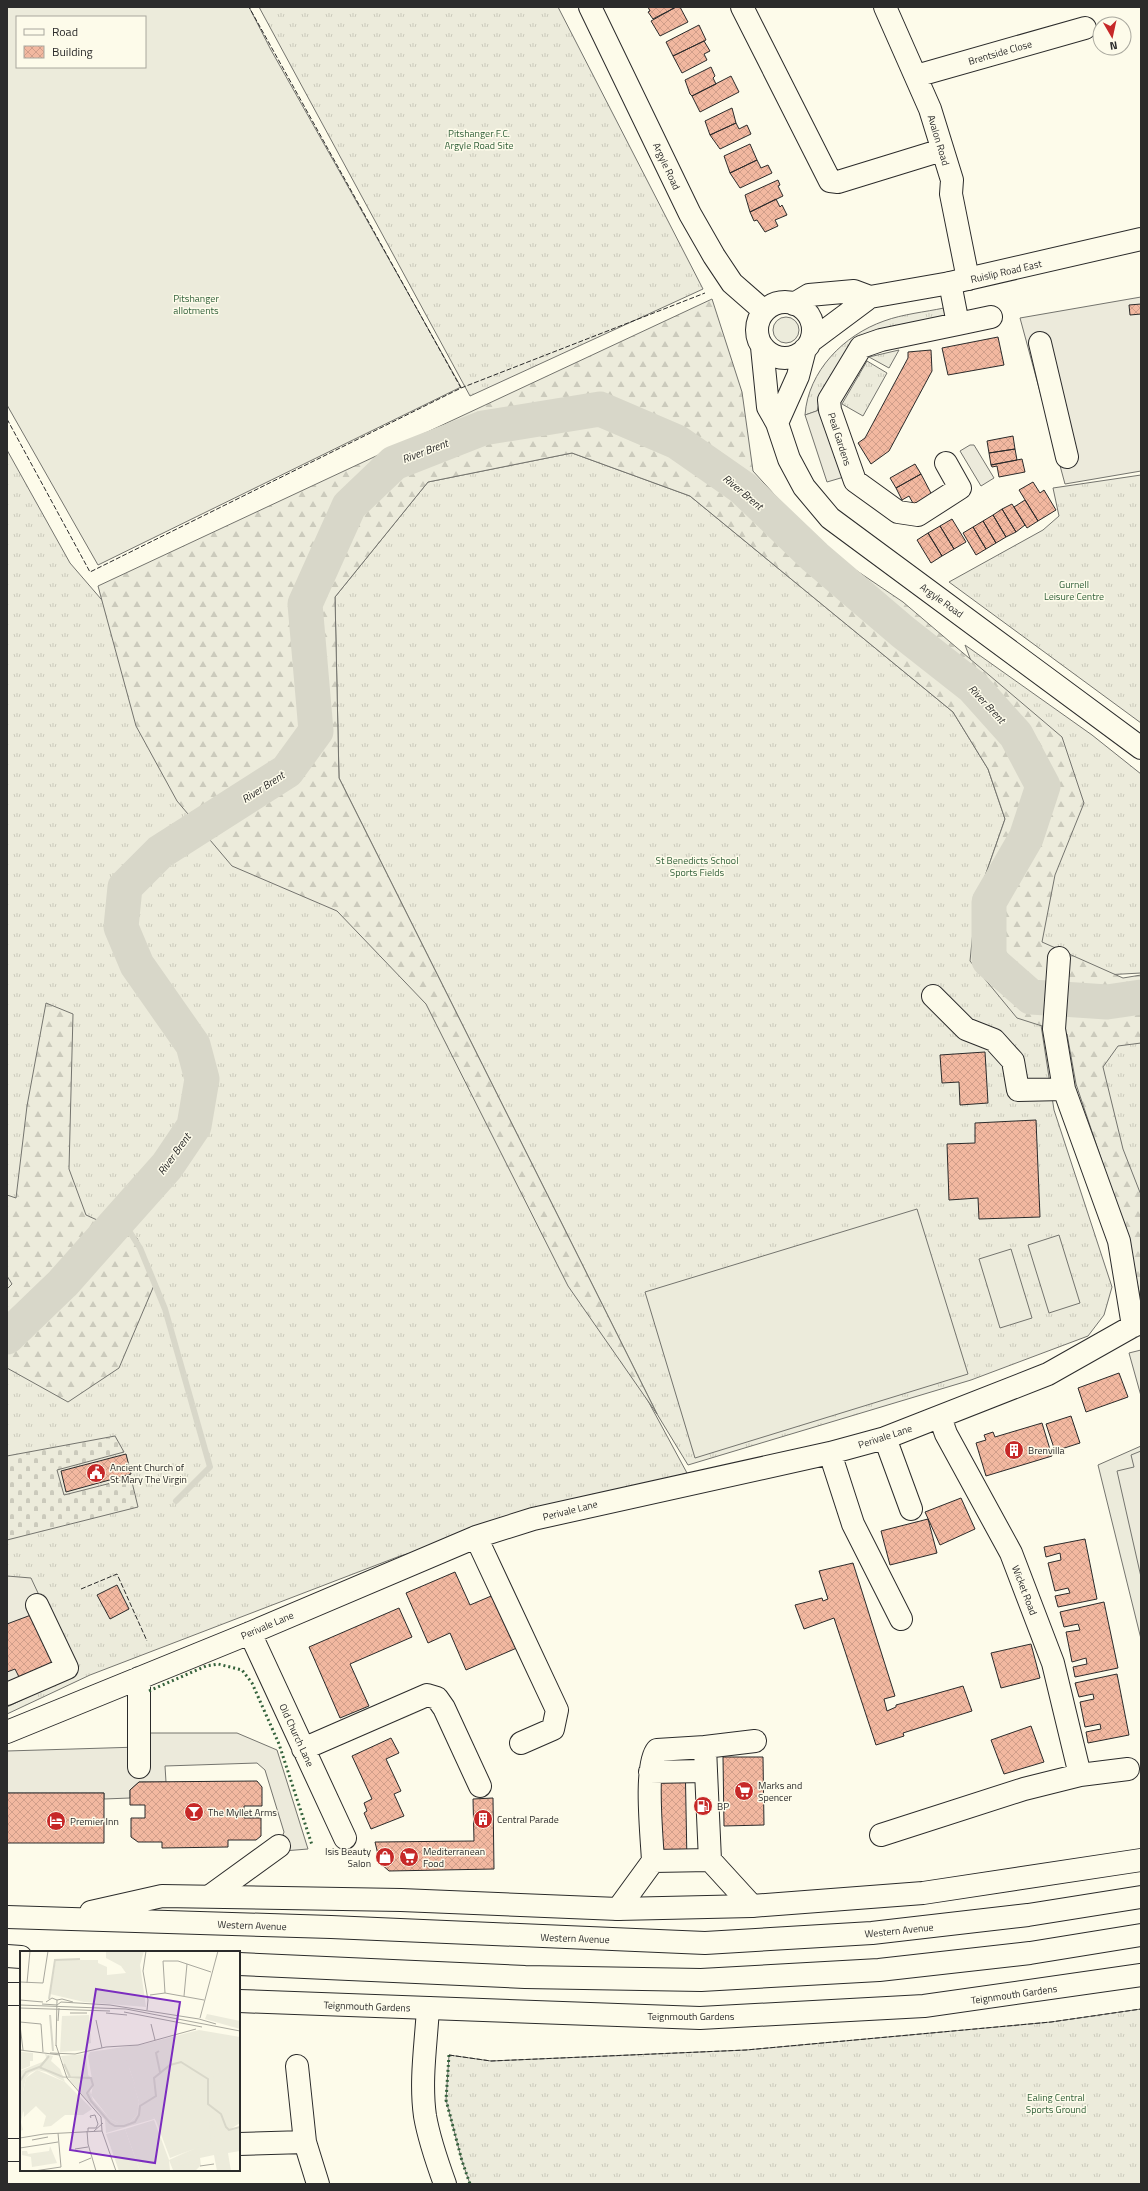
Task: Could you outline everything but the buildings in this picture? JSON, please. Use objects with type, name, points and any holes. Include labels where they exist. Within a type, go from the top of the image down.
[{"type":"main road","name":"Argyle Road","points":[[590,7],[690,214],[714,256],[732,283],[764,311]]},
{"type":"main road","points":[[742,7],[830,181],[838,182],[942,150]]},
{"type":"main road","name":"Avalon Road","points":[[885,7],[930,109],[952,180],[951,194],[959,281]]},
{"type":"main road","name":"Brentside Close","points":[[916,76],[1085,28]]},
{"type":"main road","name":"Ruislip Road East","points":[[808,345],[870,297],[959,281],[1141,239]]},
{"type":"main road","points":[[959,281],[958,324],[991,317]]},
{"type":"main road","name":"Ruislip Road East","points":[[794,304],[809,295],[854,290],[870,297]]},
{"type":"main road","points":[[777,423],[798,376],[813,331],[809,317],[803,309],[794,304],[775,304],[764,311],[759,319],[757,328],[758,338],[762,347],[770,354],[779,358],[798,355],[808,345]]},
{"type":"main road","name":"Peal Gardens","points":[[946,463],[960,488],[918,515],[898,512],[855,481],[830,410],[829,400],[861,347],[881,340],[958,324]]},
{"type":"main road","points":[[1040,343],[1067,457]]},
{"type":"main road","name":"Argyle Road","points":[[762,347],[768,407],[777,423],[789,459],[804,487],[830,518],[1141,748]]},
{"type":"main road","points":[[1059,958],[1054,1029],[1064,1089],[1119,1241],[1137,1324]]},
{"type":"main road","points":[[933,996],[966,1029],[994,1040],[1013,1061],[1018,1090],[1064,1089]]},
{"type":"main road","name":"Perivale Lane","points":[[7,1732],[250,1633],[476,1537],[534,1519],[830,1452],[885,1438],[1048,1374],[1137,1324]]},
{"type":"main road","name":"Wicket Road","points":[[940,1417],[946,1434],[1011,1553],[1053,1663],[1080,1776]]},
{"type":"main road","points":[[885,1438],[911,1509]]},
{"type":"main road","points":[[830,1452],[853,1524],[902,1619]]},
{"type":"main road","points":[[476,1537],[557,1710],[553,1729],[521,1743]]},
{"type":"main road","points":[[7,1694],[67,1668],[37,1605]]},
{"type":"main road","name":"Old Church Lane","points":[[250,1633],[345,1838]]},
{"type":"main road","points":[[139,1678],[139,1767]]},
{"type":"main road","points":[[303,1749],[427,1695],[437,1698],[444,1708],[480,1786]]},
{"type":"main road","points":[[618,1909],[653,1861],[650,1772],[654,1754],[657,1750],[705,1747],[755,1741]]},
{"type":"main road","points":[[705,1747],[710,1860],[752,1906]]},
{"type":"main road","points":[[881,1835],[1024,1789],[1080,1776],[1128,1769]]},
{"type":"main road","points":[[650,1772],[706,1771]]},
{"type":"main road","points":[[210,1896],[280,1846]]},
{"type":"main road","points":[[653,1861],[710,1860]]},
{"type":"main road","points":[[61,1918],[162,1896],[477,1902],[618,1909],[752,1906],[923,1894],[1141,1860]]},
{"type":"main road","name":"Western Avenue","points":[[7,1917],[704,1943],[872,1933],[1028,1915],[1141,1897]]},
{"type":"main road","points":[[240,1964],[526,1977],[701,1980],[880,1970],[1030,1953],[1141,1935]]},
{"type":"main road","points":[[7,1956],[20,1956]]},
{"type":"main road","name":"Teignmouth Gardens","points":[[240,2001],[700,2018],[924,2006],[1141,1975]]},
{"type":"main road","points":[[7,1994],[20,1994]]},
{"type":"main road","points":[[428,2008],[423,2083],[425,2115],[432,2144],[445,2184]]},
{"type":"main road","points":[[297,2066],[305,2142],[318,2184]]},
{"type":"main road","points":[[240,2144],[305,2142]]},
{"type":"main road","points":[[7,2150],[20,2150]]},
{"type":"green space","name":"Pitshanger allotments","points":[[7,7],[249,7],[271,50],[461,387],[98,565],[7,405]]},
{"type":"green space","name":"Pitshanger F.C. Argyle Road Site","points":[[259,7],[558,7],[703,289],[470,396]]},
{"type":"green space","points":[[712,299],[742,392],[753,471],[823,548],[903,602],[1062,737],[1084,803],[1055,875],[1042,942],[1123,978],[1141,975],[1141,1043],[1118,1046],[1103,1067],[1123,1149],[1141,1195],[1141,1301],[1127,1236],[1076,1084],[1067,1034],[1017,1018],[970,961],[976,902],[1005,819],[988,769],[953,712],[690,496],[572,453],[428,482],[335,597],[339,778],[657,1414],[568,1286],[426,1004],[337,911],[232,866],[177,801],[136,726],[98,586]]},
{"type":"green space","points":[[944,308],[945,314],[942,317],[857,338],[820,400],[817,411],[805,415],[813,384],[821,370],[842,345],[869,327],[884,321],[906,315]]},
{"type":"green space","points":[[786,317],[795,321],[799,330],[795,339],[786,343],[777,339],[773,330],[777,321]]},
{"type":"green space","points":[[899,350],[889,368],[869,357]]},
{"type":"green space","points":[[867,361],[887,373],[863,416],[842,404]]},
{"type":"green space","points":[[7,450],[70,563],[126,628],[354,857],[687,1473],[400,1556],[90,1675],[7,1714]]},
{"type":"green space","name":"St Benedicts School Sports Fields","points":[[572,453],[690,496],[953,712],[988,769],[1005,819],[976,902],[1041,1025],[1054,1110],[1112,1287],[1104,1315],[1088,1336],[971,1380],[688,1465],[657,1414],[339,778],[335,597],[428,482]]},
{"type":"green space","name":"Gurnell Leisure Centre","points":[[1141,475],[1141,723],[949,582],[1043,530],[1059,516],[1053,488]]},
{"type":"green space","points":[[965,645],[1092,735],[1141,774],[1141,973],[1068,977],[1026,961],[1047,862]]},
{"type":"green space","points":[[46,1003],[73,1014],[69,1169],[86,1215],[137,1238],[155,1283],[119,1368],[68,1402],[7,1368],[7,1289],[12,1284],[7,1276],[7,1195],[16,1198],[27,1106]]},
{"type":"green space","points":[[1141,1019],[1141,1271],[1066,1027]]},
{"type":"green space","points":[[917,1209],[968,1374],[695,1458],[645,1292]]},
{"type":"green space","points":[[1059,1235],[1080,1303],[1049,1313],[1028,1245]]},
{"type":"green space","points":[[1011,1249],[1032,1318],[1000,1328],[979,1259]]},
{"type":"green space","points":[[1141,1350],[1141,1396],[1129,1353]]},
{"type":"green space","points":[[115,1436],[124,1452],[57,1470],[64,1495],[131,1478],[138,1507],[7,1540],[7,1456]]},
{"type":"green space","points":[[1141,1446],[1141,1639],[1098,1465]]},
{"type":"green space","name":"Ealing Central Sports Ground","points":[[1141,2009],[1141,2184],[470,2184],[462,2161],[446,2100],[449,2055],[491,2061],[746,2050],[1051,2022]]},
{"type":"shaded area","points":[[1141,297],[1141,471],[1065,484],[1020,318]]},
{"type":"shaded area","points":[[822,409],[844,477],[827,482],[805,415]]},
{"type":"shaded area","points":[[970,445],[974,445],[994,478],[981,486],[960,451]]},
{"type":"shaded area","points":[[1141,1451],[1141,1577],[1117,1471],[1134,1467],[1131,1455]]},
{"type":"shaded area","points":[[7,1576],[31,1578],[76,1674],[7,1707]]},
{"type":"shaded area","points":[[139,1733],[237,1733],[277,1750],[308,1849],[271,1852],[279,1846],[284,1832],[265,1770],[257,1763],[165,1766],[166,1782],[139,1782],[130,1790],[130,1798],[104,1799],[104,1793],[7,1793],[7,1751],[139,1747]]},
{"type":"waterway","name":"River Brent","points":[[7,1337],[63,1283],[167,1166],[194,1126],[202,1079],[193,1045],[137,965],[121,927],[125,887],[160,852],[287,771],[316,731],[305,604],[349,506],[394,463],[483,428],[600,409],[677,442],[743,488],[815,557],[903,632],[973,687],[1016,735],[1043,786],[1026,838],[989,902],[989,960],[1031,997],[1107,1002],[1141,997]]},
{"type":"waterway","points":[[121,1218],[140,1248],[165,1309],[210,1467],[176,1501]]},
{"type":"hedge","points":[[149,1691],[206,1666],[218,1664],[242,1670],[252,1683],[279,1744],[312,1845]]},
{"type":"hedge","points":[[449,2055],[446,2100],[462,2161],[470,2184]]},
{"type":"fence","points":[[7,419],[90,572],[461,388],[249,7]]},
{"type":"fence","points":[[461,388],[705,293]]},
{"type":"fence","points":[[81,1589],[117,1574],[147,1641]]},
{"type":"fence","points":[[449,2055],[491,2061],[746,2050],[1051,2022],[1141,2009]]},
{"type":"place","name":"Brenvilla","points":[[1014,1450]]},
{"type":"place","name":"Ancient Church of St Mary The Virgin","points":[[96,1473]]},
{"type":"place","name":"Marks and Spencer","points":[[744,1791]]},
{"type":"place","name":"BP","points":[[703,1806]]},
{"type":"place","name":"The Myllet Arms","points":[[194,1812]]},
{"type":"place","name":"Central Parade","points":[[483,1819]]},
{"type":"place","name":"Premier Inn","points":[[56,1821]]},
{"type":"place","name":"Isis Beauty Salon","points":[[385,1857]]},
{"type":"place","name":"Mediterranean Food","points":[[409,1857]]}]
